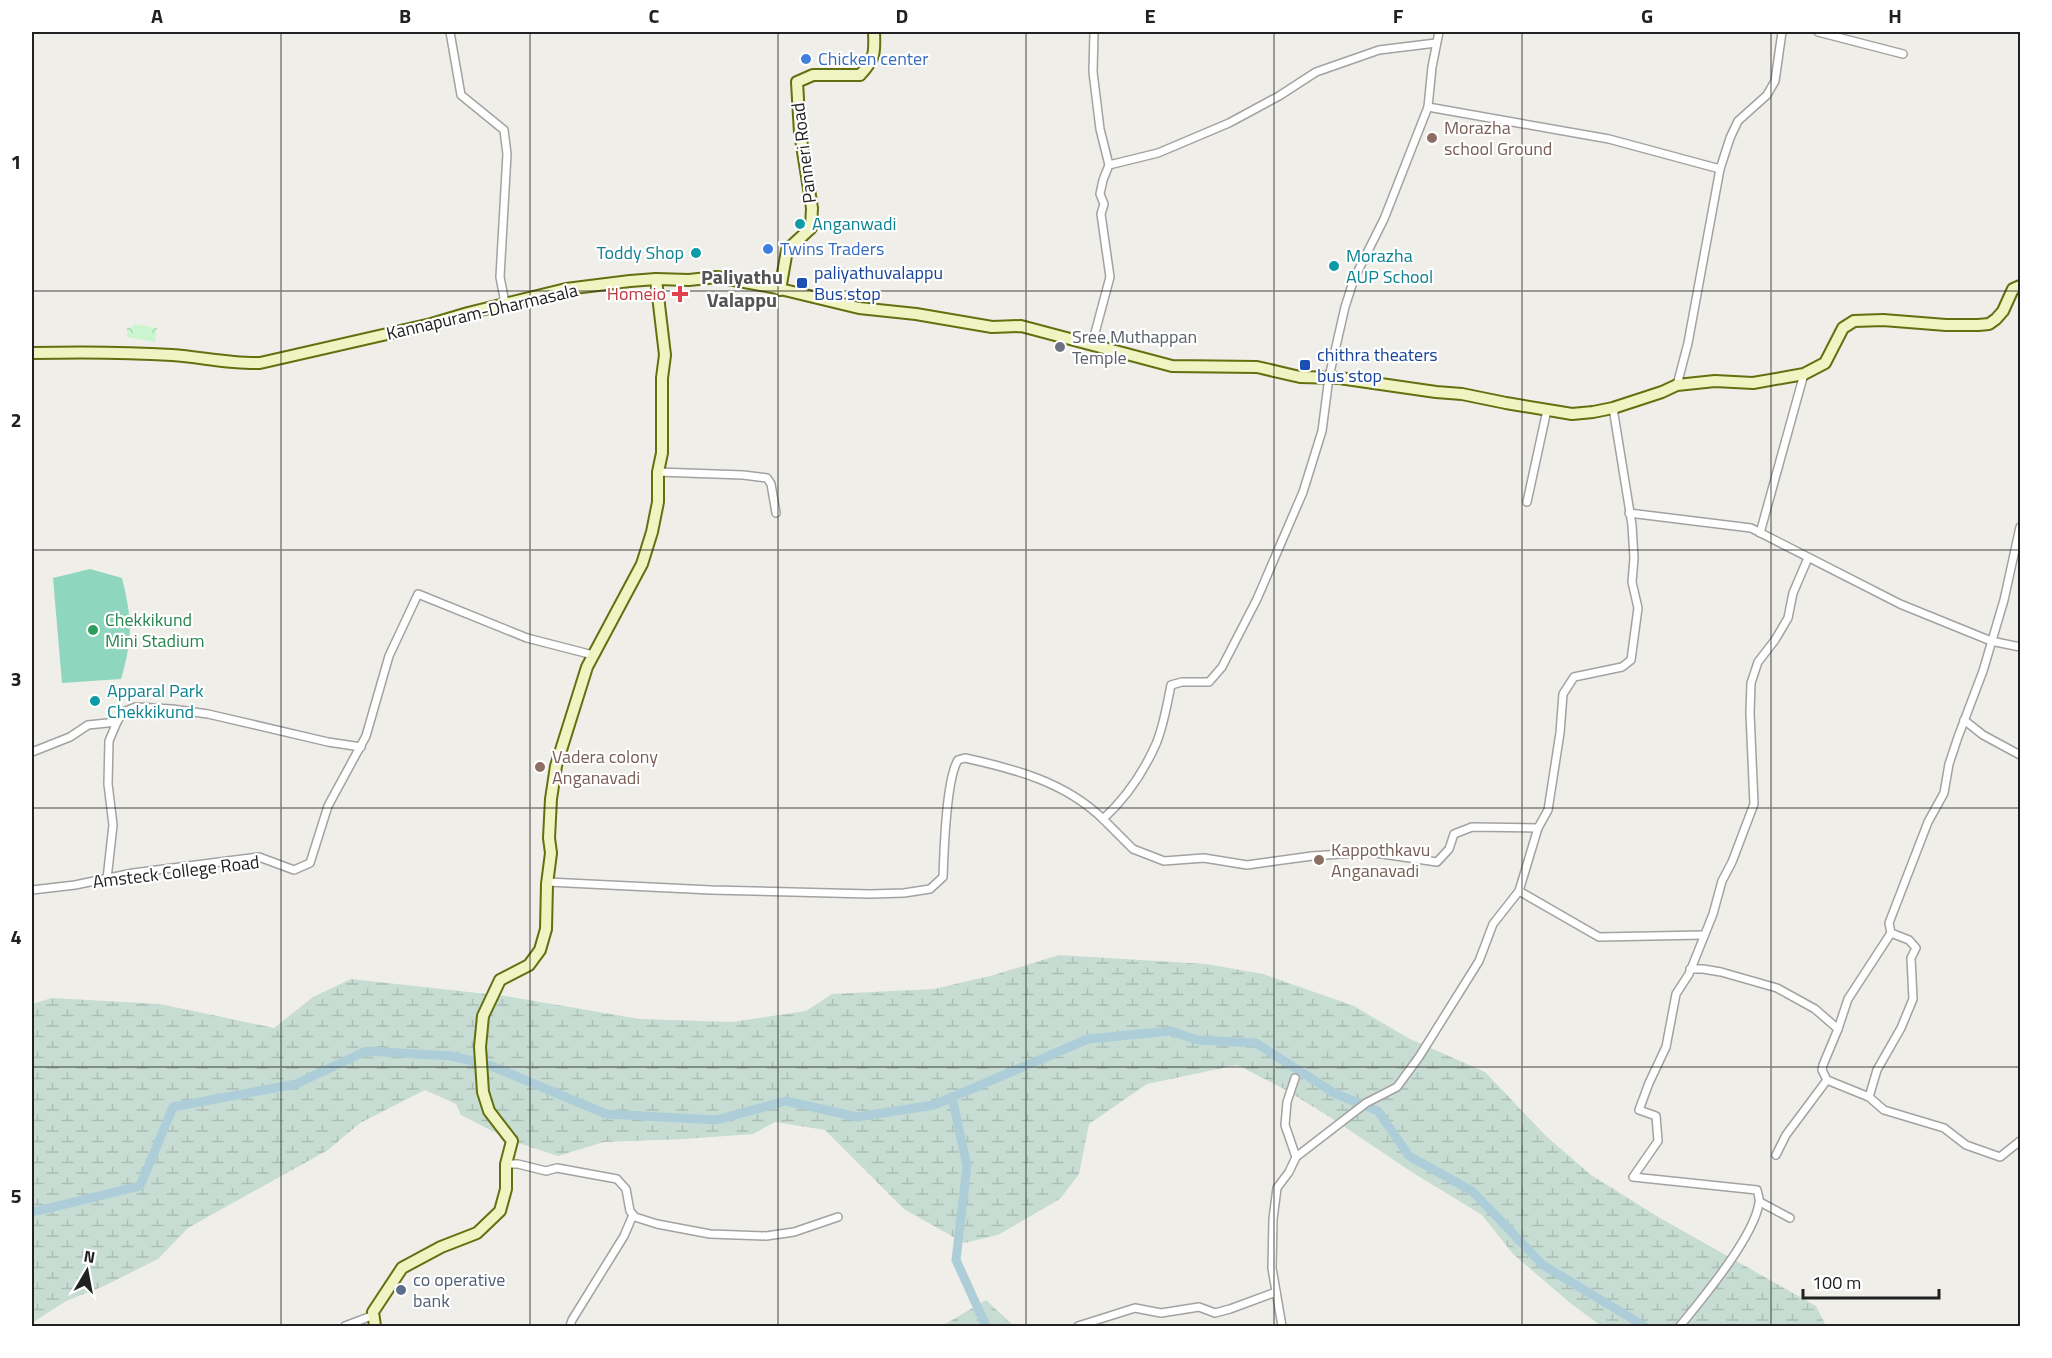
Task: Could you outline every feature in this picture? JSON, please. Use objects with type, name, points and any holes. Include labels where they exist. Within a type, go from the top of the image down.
[{"type":"main road","name":"Panneri Road","points":[[780,290],[787,249],[811,228],[812,208],[800,133],[797,82],[813,75],[860,75],[871,64],[875,47],[874,32]]},
{"type":"main road","name":"Kannapuram-Dharmasala","points":[[32,352],[172,355],[246,364],[260,363],[431,324],[566,289],[657,279],[689,280],[717,277],[859,309],[916,314],[992,327],[1020,327],[1172,366],[1257,367],[1300,377],[1329,377],[1462,394],[1572,414],[1613,408],[1662,392],[1677,384],[1716,381],[1753,383],[1804,374],[1825,363],[1843,328],[1854,321],[1891,320],[1946,325],[1989,324],[2002,311],[2013,289],[2020,286]]},
{"type":"main road","points":[[374,1318],[402,1268],[441,1247],[477,1233],[500,1211],[506,1189],[506,1164],[512,1142],[489,1112],[483,1092],[480,1047],[483,1016],[500,980],[529,965],[540,950],[546,929],[551,853],[549,837],[551,799],[556,766],[593,655],[642,564],[652,532],[658,502],[658,472],[662,453],[662,378],[665,355],[657,279]]},
{"type":"street","points":[[450,32],[461,95],[504,130],[507,154],[500,278],[506,303]]},
{"type":"street","points":[[1092,344],[1110,277],[1101,213],[1104,204],[1100,194],[1109,165],[1100,129],[1093,72],[1094,32]]},
{"type":"street","points":[[1103,819],[1114,809],[1137,778],[1156,743],[1171,685],[1182,682],[1209,682],[1222,667],[1257,599],[1303,492],[1322,431],[1329,377],[1345,307],[1354,279],[1384,219],[1428,107],[1438,32]]},
{"type":"street","points":[[1677,384],[1688,343],[1720,169],[1738,121],[1767,95],[1775,81],[1782,32]]},
{"type":"street","points":[[1818,32],[1842,35],[1903,54]]},
{"type":"street","points":[[1109,165],[1158,153],[1229,123],[1279,96],[1316,72],[1379,50],[1436,43]]},
{"type":"street","points":[[1428,107],[1610,139],[1720,169]]},
{"type":"street","points":[[1760,533],[1804,374]]},
{"type":"street","points":[[1282,1326],[1272,1258],[1273,1219],[1278,1188],[1296,1157],[1364,1106],[1397,1087],[1419,1058],[1479,961],[1493,924],[1520,891],[1538,828],[1548,810],[1560,733],[1563,694],[1574,677],[1622,667],[1631,660],[1638,608],[1632,582],[1634,558],[1629,513],[1613,408]]},
{"type":"street","points":[[1527,502],[1547,410]]},
{"type":"street","points":[[658,472],[767,478],[771,484],[776,513]]},
{"type":"street","points":[[1629,513],[1751,528],[1900,604],[1991,641],[2020,647]]},
{"type":"street","points":[[2020,527],[2004,600],[1983,671],[1949,764],[1944,793],[1928,822],[1889,923],[1891,933],[1848,999],[1822,1065],[1827,1080],[1869,1097],[1884,1110],[1944,1128],[1966,1145],[2000,1157],[2020,1141]]},
{"type":"street","points":[[1680,1326],[1722,1272],[1752,1226],[1760,1202],[1757,1190],[1633,1177],[1658,1141],[1656,1116],[1639,1110],[1666,1047],[1676,994],[1690,969],[1713,914],[1722,881],[1732,862],[1754,804],[1750,722],[1752,683],[1758,662],[1788,618],[1793,593],[1808,558]]},
{"type":"street","name":"Amsteck College Road","points":[[32,890],[75,885],[132,873],[259,857],[294,870],[310,862],[328,806],[361,747],[389,656],[418,594],[527,638],[593,655]]},
{"type":"street","points":[[107,879],[113,825],[108,784],[109,741],[123,712],[136,706],[208,714],[305,737],[361,747]]},
{"type":"street","points":[[1964,720],[1983,735],[2020,755]]},
{"type":"street","points":[[32,752],[70,737],[88,725],[117,722]]},
{"type":"street","points":[[548,882],[848,894],[904,893],[930,889],[942,877],[953,775],[958,760],[965,758],[1023,772],[1056,785],[1103,819],[1132,849],[1164,861],[1204,858],[1247,865],[1312,856],[1369,852],[1437,862],[1449,849],[1454,834],[1472,827],[1538,828]]},
{"type":"street","points":[[1520,891],[1599,937],[1704,935]]},
{"type":"street","points":[[1869,1097],[1877,1070],[1901,1028],[1913,999],[1911,958],[1916,948],[1909,940],[1891,933]]},
{"type":"street","points":[[1690,969],[1720,972],[1777,988],[1815,1009],[1838,1029]]},
{"type":"street","points":[[1295,1078],[1287,1101],[1285,1125],[1296,1157]]},
{"type":"street","points":[[1776,1155],[1786,1135],[1827,1080]]},
{"type":"street","points":[[506,1164],[518,1164],[546,1171],[557,1168],[617,1179],[626,1189],[630,1211],[633,1215],[657,1224],[702,1233],[766,1236],[794,1232],[838,1217]]},
{"type":"street","points":[[1760,1202],[1790,1218]]},
{"type":"street","points":[[570,1326],[624,1236],[633,1215]]},
{"type":"street","points":[[1078,1326],[1136,1308],[1161,1313],[1199,1307],[1215,1313],[1276,1292]]},
{"type":"street","points":[[345,1326],[374,1318]]},
{"type":"green space","points":[[134,324],[157,328],[155,342],[127,337],[127,328],[133,327]]},
{"type":"green space","name":"Chekkikund Mini Stadium","points":[[90,569],[122,578],[130,628],[125,665],[121,679],[62,683],[53,578]]},
{"type":"green space","points":[[1059,955],[1206,964],[1263,974],[1354,1006],[1408,1038],[1485,1072],[1546,1136],[1591,1175],[1660,1218],[1816,1306],[1826,1326],[1601,1326],[1513,1254],[1482,1215],[1286,1090],[1237,1065],[1147,1084],[1089,1124],[1079,1174],[1060,1199],[998,1235],[964,1243],[904,1209],[825,1130],[775,1122],[753,1134],[604,1142],[558,1156],[512,1141],[461,1115],[456,1104],[425,1090],[360,1123],[328,1150],[188,1228],[158,1259],[104,1286],[66,1301],[32,1323],[32,1004],[52,998],[160,1004],[274,1028],[313,997],[351,979],[505,996],[640,1019],[732,1022],[806,1011],[832,994],[934,989],[994,975]]},
{"type":"green space","points":[[986,1300],[1014,1326],[942,1326]]},
{"type":"waterway","points":[[489,1065],[606,1114],[716,1120],[786,1101],[857,1117],[934,1105],[1088,1039],[1171,1031],[1197,1040],[1256,1043],[1334,1093],[1378,1111],[1409,1156],[1472,1191],[1543,1265],[1644,1326]]},
{"type":"waterway","points":[[32,1212],[140,1186],[173,1107],[296,1084],[366,1051],[451,1056],[473,1061]]},
{"type":"waterway","points":[[952,1097],[967,1166],[956,1260],[986,1326]]},
{"type":"place","name":"Chicken center","points":[[806,59]]},
{"type":"place","name":"Morazha school Ground","points":[[1432,138]]},
{"type":"place","name":"Anganwadi","points":[[800,224]]},
{"type":"place","name":"Twins Traders","points":[[768,249]]},
{"type":"place","name":"Toddy Shop","points":[[696,253]]},
{"type":"place","name":"Morazha AUP School","points":[[1334,266]]},
{"type":"place","name":"paliyathuvalappu Bus stop","points":[[802,283]]},
{"type":"place","name":"Homeio","points":[[680,294]]},
{"type":"place","name":"Sree Muthappan Temple","points":[[1060,347]]},
{"type":"place","name":"chithra theaters bus stop","points":[[1305,365]]},
{"type":"place","name":"Chekkikund Mini Stadium","points":[[93,630]]},
{"type":"place","name":"Apparal Park Chekkikund","points":[[95,701]]},
{"type":"place","name":"Vadera colony Anganavadi","points":[[540,767]]},
{"type":"place","name":"Kappothkavu Anganavadi","points":[[1319,860]]},
{"type":"place","name":"co operative bank","points":[[401,1290]]},
{"type":"district","name":"Paliyathu Valappu","points":[[742,288]]}]
